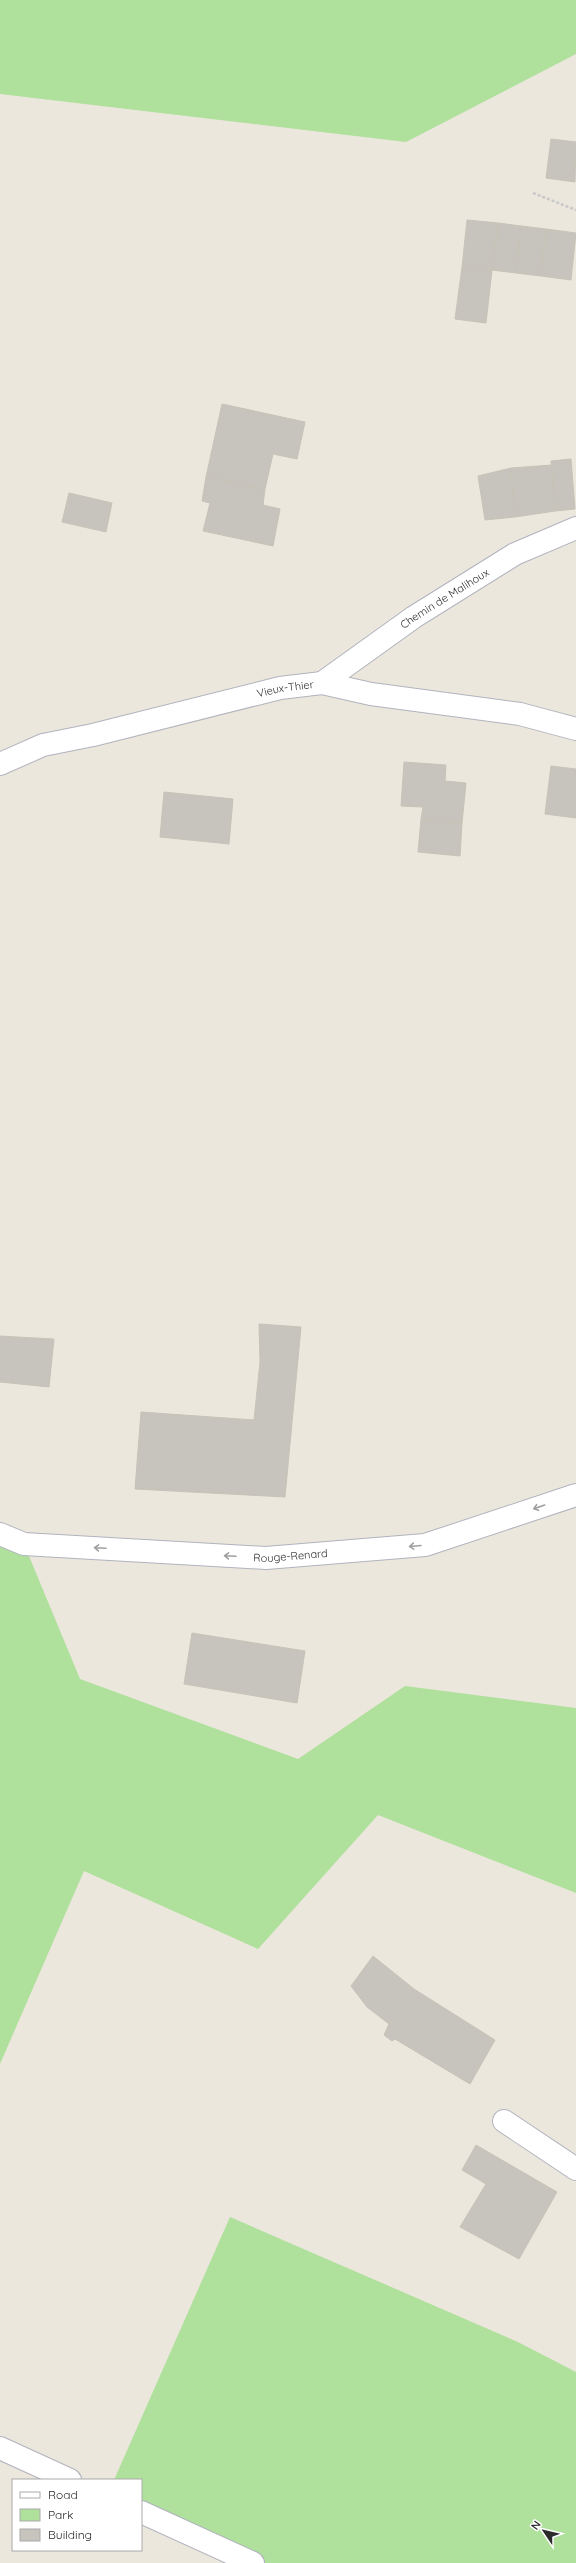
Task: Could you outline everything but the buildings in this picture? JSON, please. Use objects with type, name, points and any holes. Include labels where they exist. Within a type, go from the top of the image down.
[{"type":"street","name":"Chemin de Malihoux","points":[[322,683],[414,617],[515,554],[576,528]]},
{"type":"street","name":"Vieux-Thier","points":[[0,764],[43,745],[93,735],[280,688],[322,683],[371,694],[520,714],[576,729]]},
{"type":"street","name":"Rouge-Renard","points":[[0,1534],[24,1544],[266,1558],[426,1545],[576,1495]]},
{"type":"street","points":[[504,2121],[576,2169]]},
{"type":"street","points":[[0,2448],[68,2479]]},
{"type":"street","points":[[142,2512],[253,2563]]},
{"type":"path","points":[[533,193],[576,210]]},
{"type":"green space","points":[[0,0],[576,0],[576,54],[406,142],[0,94]]},
{"type":"green space","points":[[0,1534],[24,1544],[80,1679],[298,1759],[405,1686],[576,1708],[576,1893],[378,1815],[258,1949],[84,1871],[0,2064]]},
{"type":"green space","points":[[230,2217],[518,2342],[576,2372],[576,2563],[253,2563],[142,2512],[142,2479],[114,2479]]}]
